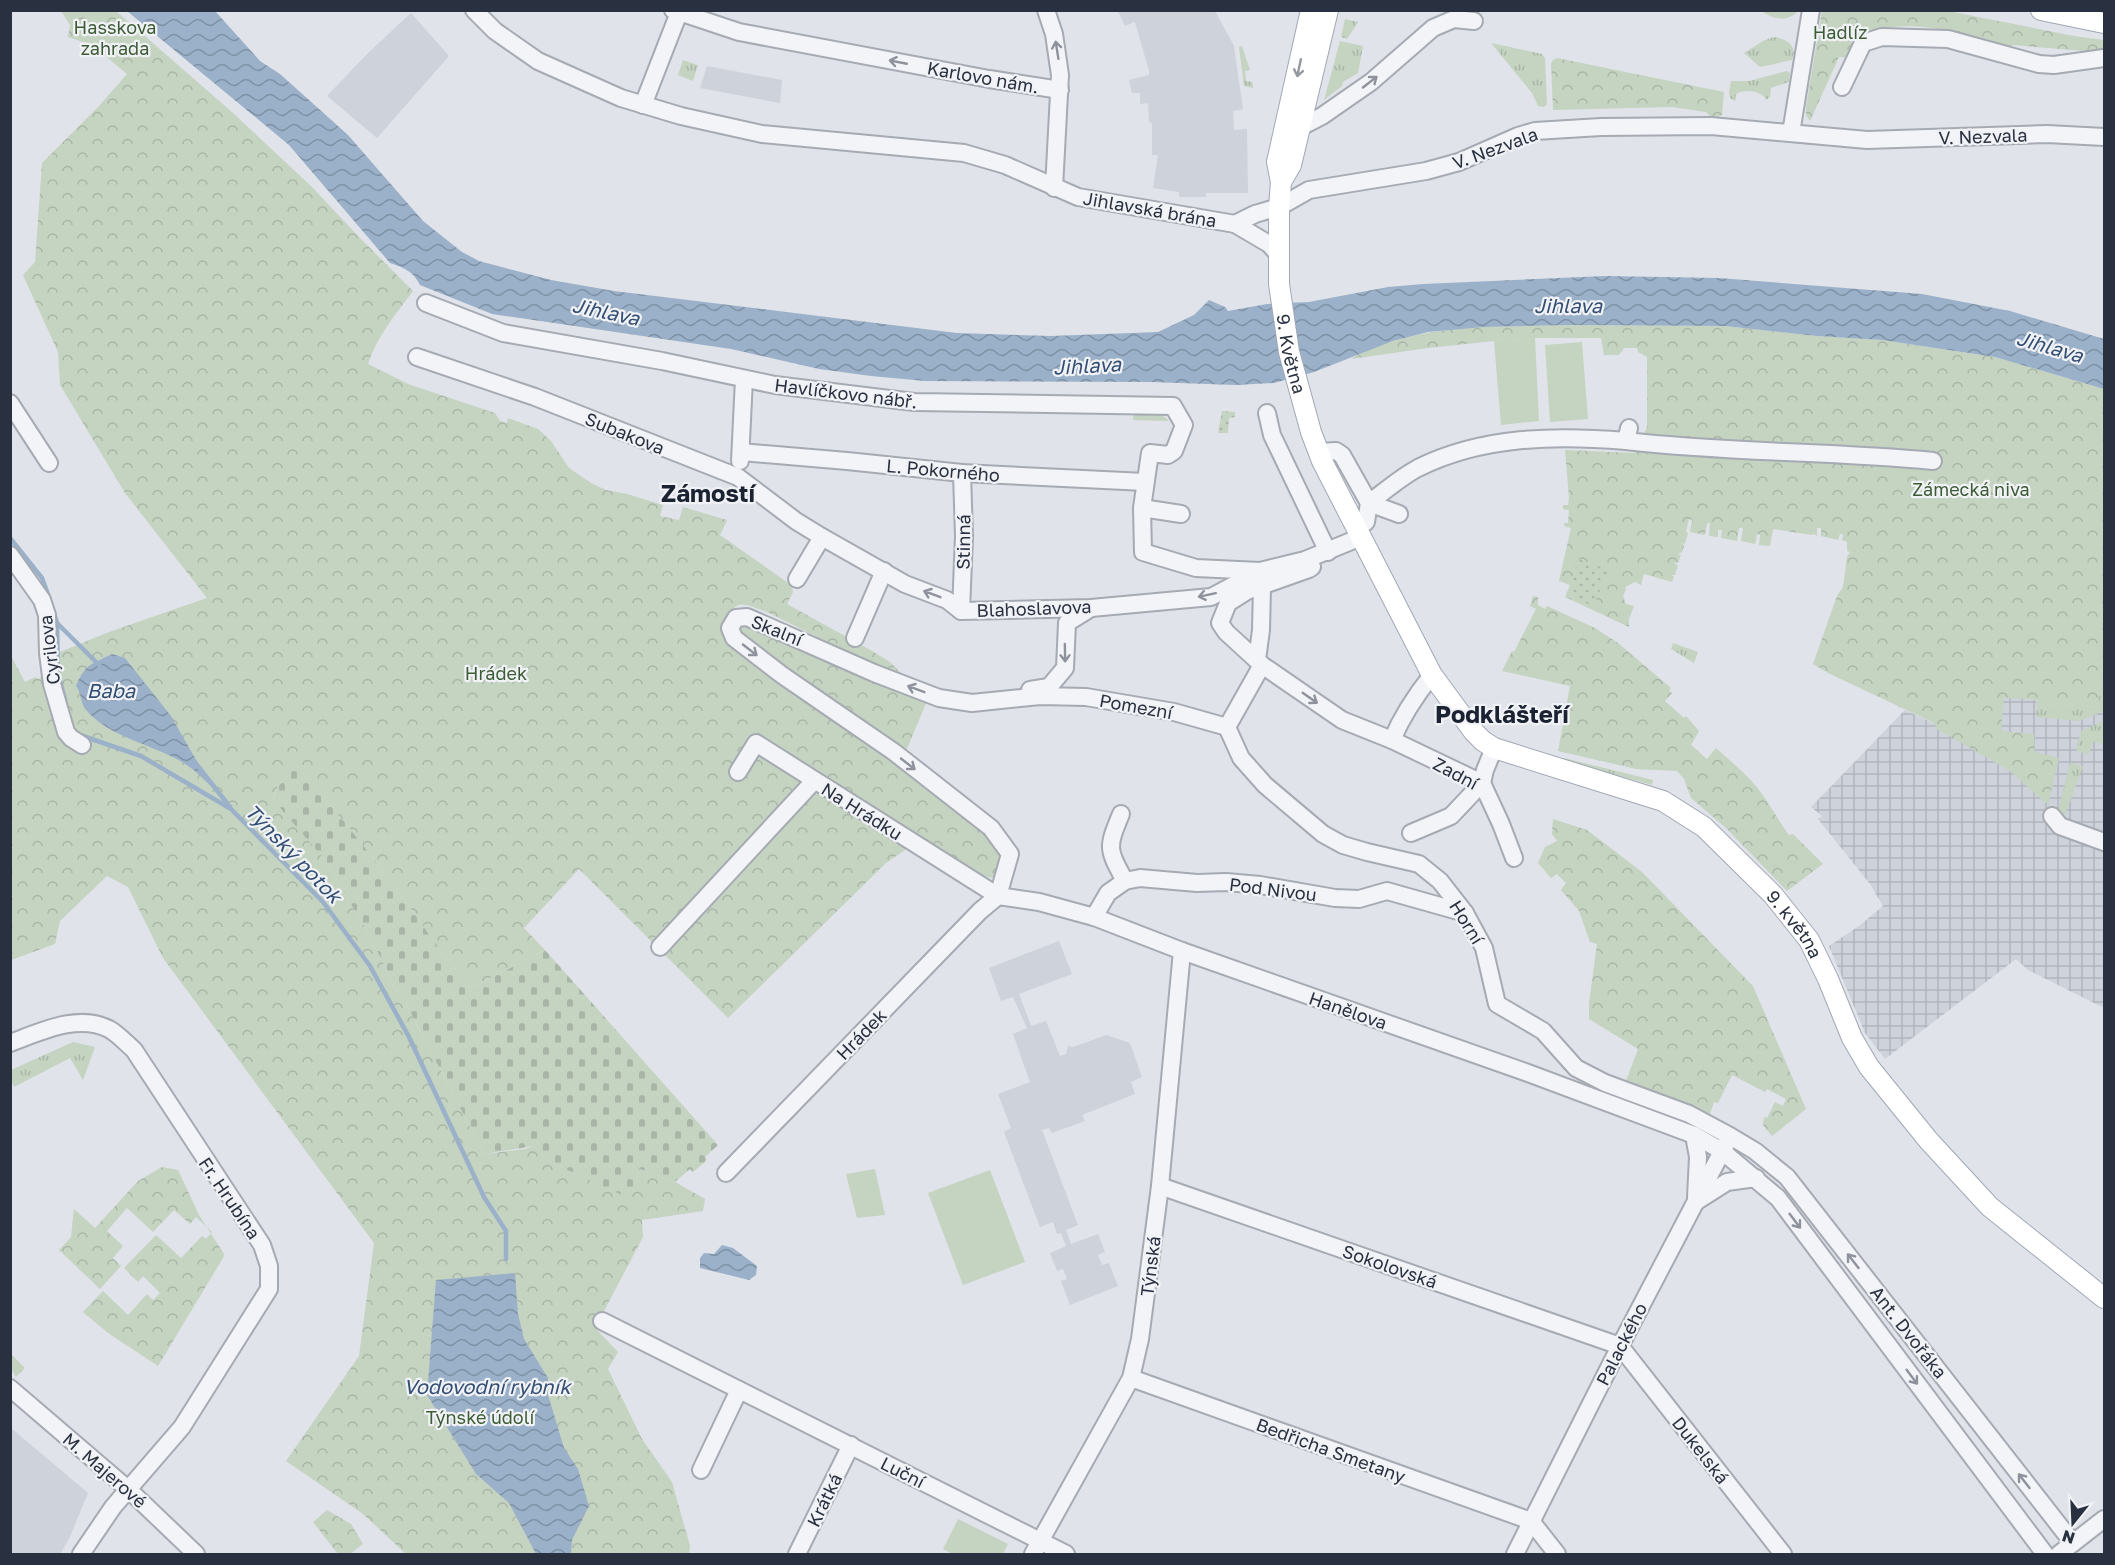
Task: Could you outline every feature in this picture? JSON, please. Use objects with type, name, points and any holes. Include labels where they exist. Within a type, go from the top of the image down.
[{"type":"main road","points":[[1281,182],[1277,162],[1311,10]]},
{"type":"main road","points":[[1281,182],[1291,165],[1328,10]]},
{"type":"main road","points":[[2041,10],[2104,23]]},
{"type":"main road","name":"9. Května","points":[[1281,182],[1278,254],[1281,297],[1296,385],[1318,452],[1361,529]]},
{"type":"main road","name":"9. května","points":[[1361,529],[1432,675],[1474,732],[1494,748],[1663,801],[1704,827],[1773,895],[1809,940],[1825,971],[1852,1038],[1869,1067],[1929,1141],[1990,1207],[2104,1298]]},
{"type":"street","points":[[474,10],[495,31],[538,62],[643,105],[762,134],[964,153],[1005,165],[1054,188]]},
{"type":"street","points":[[1046,10],[1054,34],[1060,75],[1059,90]]},
{"type":"street","points":[[1791,134],[1811,10]]},
{"type":"street","name":"Karlovo nám.","points":[[643,105],[678,11],[739,32],[988,79],[1059,90],[1054,188]]},
{"type":"street","points":[[1300,127],[1322,116],[1371,82],[1433,28],[1454,19],[1474,21]]},
{"type":"street","points":[[1842,87],[1863,43],[1882,37],[1923,37],[1961,41],[2039,64],[2054,65],[2104,58]]},
{"type":"street","name":"V. Nezvala","points":[[1279,207],[1310,190],[1426,171],[1460,162],[1535,131],[1601,127],[1711,126],[1867,140],[2047,134],[2104,137]]},
{"type":"street","name":"Jihlavská brána","points":[[1054,188],[1078,197],[1235,224],[1255,214],[1279,207]]},
{"type":"street","points":[[1235,224],[1269,244],[1278,254]]},
{"type":"street","name":"Havlíčkovo nábř.","points":[[426,303],[503,333],[662,361],[775,385],[914,402],[1173,406],[1184,425],[1174,451],[1168,455],[1150,453],[1145,482]]},
{"type":"street","name":"Subakova","points":[[417,357],[535,397],[738,477]]},
{"type":"street","points":[[738,477],[744,379]]},
{"type":"street","points":[[10,403],[49,463]]},
{"type":"street","points":[[1267,413],[1272,435],[1325,553]]},
{"type":"street","points":[[1361,529],[1370,503],[1419,468],[1478,446],[1500,442],[1627,434],[1687,448],[1870,455],[1933,461]]},
{"type":"street","points":[[1318,452],[1336,451],[1342,455],[1370,503]]},
{"type":"street","name":"L. Pokorného","points":[[741,452],[962,473],[1145,482]]},
{"type":"street","name":"Stinná","points":[[961,610],[964,536],[962,473]]},
{"type":"street","name":"Blahoslavova","points":[[738,477],[822,537],[905,584],[947,600],[961,610],[1091,608],[1211,597],[1261,578],[1309,569],[1325,553],[1361,529],[1383,516],[1400,514],[1370,503]]},
{"type":"street","points":[[1145,482],[1142,508],[1143,552],[1196,568],[1261,578],[1259,663],[1227,728]]},
{"type":"street","points":[[1142,508],[1181,514]]},
{"type":"street","points":[[797,579],[822,537]]},
{"type":"street","name":"Cyrilova","points":[[10,555],[42,600],[47,615],[48,653],[57,703],[66,732],[70,738],[82,745]]},
{"type":"street","points":[[855,638],[884,571]]},
{"type":"street","name":"Zadní","points":[[1261,578],[1247,591],[1228,603],[1220,622],[1226,632],[1259,663],[1342,720],[1482,783],[1514,858]]},
{"type":"street","points":[[972,703],[977,693],[1049,687],[1065,668],[1067,623],[1091,608]]},
{"type":"street","name":"Skalní","points":[[972,703],[939,698],[874,673],[747,617],[736,618],[730,628],[734,638],[774,669],[894,752],[992,828],[1010,854],[998,896]]},
{"type":"street","points":[[1392,741],[1399,723],[1418,692],[1432,675]]},
{"type":"street","name":"Pomezní","points":[[972,703],[1040,696],[1086,697],[1174,712],[1227,728]]},
{"type":"street","name":"Horní","points":[[1227,728],[1241,758],[1265,785],[1323,834],[1343,845],[1419,864],[1440,881],[1465,913],[1484,948],[1497,1004],[1543,1031],[1576,1068],[1605,1083],[1689,1114],[1730,1136]]},
{"type":"street","name":"Na Hrádku","points":[[738,772],[756,743],[998,896]]},
{"type":"street","points":[[1411,833],[1451,816],[1482,783],[1494,748]]},
{"type":"street","points":[[660,947],[814,781]]},
{"type":"street","points":[[1094,917],[1108,893],[1125,881],[1113,860],[1110,842],[1120,814]]},
{"type":"street","points":[[2052,816],[2060,826],[2104,842]]},
{"type":"street","name":"Pod Nivou","points":[[1125,881],[1140,878],[1197,883],[1226,882],[1260,885],[1335,898],[1359,899],[1387,891],[1465,913]]},
{"type":"street","name":"Hanělova","points":[[998,896],[1039,902],[1094,917],[1182,951],[1528,1073],[1694,1135],[1722,1151]]},
{"type":"street","name":"Hrádek","points":[[726,1173],[980,911],[998,896]]},
{"type":"street","name":"Týnská","points":[[1036,1548],[1131,1378],[1140,1339],[1160,1186],[1182,951]]},
{"type":"street","name":"Fr. Hrubína","points":[[10,1043],[60,1025],[82,1023],[109,1029],[134,1050],[262,1245],[269,1266],[269,1289],[182,1427],[113,1507],[81,1554]]},
{"type":"street","points":[[1694,1135],[1698,1157],[1696,1201]]},
{"type":"street","name":"Palackého","points":[[1515,1554],[1730,1136]]},
{"type":"street","name":"Ant. Dvořáka","points":[[1730,1136],[1755,1151],[1787,1177],[2065,1551]]},
{"type":"street","name":"Ant. Dvořáka","points":[[1722,1151],[1778,1198],[2045,1554]]},
{"type":"street","points":[[1696,1201],[1727,1182],[1756,1178]]},
{"type":"street","name":"Sokolovská","points":[[1160,1186],[1620,1346]]},
{"type":"street","name":"Luční","points":[[602,1321],[850,1445],[1036,1548],[1065,1554]]},
{"type":"street","name":"Dukelská","points":[[1620,1346],[1783,1554]]},
{"type":"street","name":"Bedřicha Smetany","points":[[1131,1378],[1531,1521]]},
{"type":"street","name":"M. Majerové","points":[[10,1388],[129,1490],[196,1554]]},
{"type":"street","points":[[701,1470],[740,1390]]},
{"type":"street","name":"Krátká","points":[[797,1554],[850,1445]]},
{"type":"street","points":[[2065,1551],[2104,1519]]},
{"type":"street","points":[[1531,1521],[1557,1554]]},
{"type":"shaded area","points":[[1118,11],[1215,11],[1234,46],[1243,109],[1233,111],[1234,130],[1247,129],[1248,193],[1206,193],[1206,197],[1179,197],[1179,192],[1153,188],[1158,155],[1152,155],[1152,123],[1149,122],[1148,103],[1140,104],[1140,93],[1132,93],[1129,80],[1149,75],[1149,71],[1135,22],[1125,26]]},
{"type":"shaded area","points":[[411,13],[449,56],[377,138],[327,96]]},
{"type":"shaded area","points":[[707,66],[782,80],[780,103],[700,88]]},
{"type":"shaded area","points":[[2104,671],[2104,1008],[2028,970],[2016,959],[1885,1059],[1865,1033],[1829,946],[1883,906],[1870,884],[1818,819],[1822,816],[1811,807],[1905,710],[1933,723],[2004,697],[2036,700],[2037,704],[2096,707]]},
{"type":"shaded area","points":[[1059,941],[1072,974],[1019,994],[1031,1026],[1046,1021],[1060,1056],[1066,1054],[1068,1046],[1073,1047],[1106,1035],[1130,1043],[1142,1077],[1131,1082],[1135,1094],[1082,1115],[1085,1121],[1052,1133],[1049,1128],[1042,1130],[1078,1225],[1066,1230],[1071,1244],[1098,1234],[1105,1252],[1098,1255],[1102,1265],[1109,1263],[1118,1286],[1070,1305],[1061,1281],[1067,1279],[1063,1269],[1057,1271],[1050,1253],[1066,1246],[1061,1233],[1057,1234],[1053,1222],[1040,1227],[1004,1132],[1011,1128],[998,1094],[1030,1082],[1013,1034],[1027,1028],[1013,997],[1001,1001],[989,968]]},
{"type":"shaded area","points":[[11,1428],[88,1493],[69,1539],[60,1554],[11,1554]]},
{"type":"green space","points":[[115,10],[233,113],[311,186],[413,291],[382,335],[368,364],[408,384],[495,413],[500,421],[507,423],[508,418],[538,429],[551,441],[569,468],[606,490],[663,505],[660,516],[679,520],[683,507],[727,520],[720,535],[791,585],[793,592],[787,604],[872,651],[890,662],[901,673],[890,673],[751,606],[736,606],[725,626],[844,724],[985,829],[1003,853],[996,878],[987,877],[919,837],[886,863],[728,1018],[579,869],[524,928],[545,950],[471,988],[358,838],[295,767],[277,788],[272,803],[276,803],[325,860],[366,930],[393,986],[404,1000],[484,1154],[534,1146],[548,1161],[622,1195],[631,1192],[640,1169],[675,1182],[705,1199],[703,1211],[642,1220],[643,1237],[595,1328],[618,1352],[608,1369],[642,1439],[672,1482],[690,1546],[689,1554],[406,1554],[363,1514],[286,1461],[359,1356],[374,1243],[163,958],[128,887],[107,876],[60,921],[55,944],[11,960],[10,654],[25,682],[35,677],[39,679],[60,652],[109,632],[207,598],[125,493],[60,385],[58,352],[23,275],[35,262],[42,163],[99,106],[127,74],[92,45],[68,37],[70,25],[61,11]]},
{"type":"green space","points":[[1761,11],[1798,11],[1789,17],[1780,18]]},
{"type":"green space","name":"Hadlíz","points":[[1822,11],[1948,11],[2104,40],[2104,54],[2012,45],[2012,50],[1954,35],[1953,31],[1918,27],[1885,28],[1862,35],[1850,58],[1839,57],[1810,121],[1806,115],[1806,107]]},
{"type":"green space","points":[[1345,19],[1358,22],[1347,39],[1341,37]]},
{"type":"green space","points":[[1774,37],[1790,44],[1794,51],[1792,60],[1760,67],[1744,53],[1763,41]]},
{"type":"green space","points":[[1340,41],[1363,46],[1358,73],[1343,82],[1342,86],[1324,100]]},
{"type":"green space","points":[[1491,43],[1542,54],[1545,58],[1547,104],[1544,107],[1538,106],[1532,93]]},
{"type":"green space","points":[[1242,46],[1250,70],[1245,71],[1246,81],[1252,82],[1253,88],[1244,86],[1239,47]]},
{"type":"green space","points":[[1557,58],[1724,92],[1722,115],[1713,119],[1706,112],[1672,107],[1553,110],[1551,64]]},
{"type":"green space","points":[[683,60],[698,65],[693,81],[678,75]]},
{"type":"green space","points":[[1787,71],[1790,73],[1789,82],[1771,88],[1770,97],[1766,100],[1757,92],[1748,91],[1736,94],[1735,101],[1730,98],[1731,81],[1749,81]]},
{"type":"green space","name":"Zámecká niva","points":[[1571,325],[1725,326],[1882,340],[1995,357],[2104,389],[2104,671],[2097,707],[2037,704],[2037,700],[2004,698],[2001,731],[2034,734],[2035,752],[2059,758],[2048,805],[2010,771],[1937,729],[1934,723],[1813,664],[1837,596],[1843,587],[1847,557],[1850,552],[1847,551],[1847,542],[1842,540],[1843,534],[1840,534],[1838,540],[1821,536],[1821,528],[1817,528],[1817,536],[1773,529],[1770,546],[1759,545],[1760,535],[1757,534],[1755,544],[1741,541],[1743,528],[1739,528],[1737,541],[1721,538],[1722,530],[1718,530],[1718,537],[1709,536],[1710,523],[1707,523],[1705,535],[1690,532],[1692,520],[1689,519],[1685,544],[1682,543],[1684,546],[1682,552],[1678,554],[1681,555],[1678,563],[1675,562],[1678,565],[1675,575],[1671,575],[1674,577],[1672,582],[1644,574],[1641,585],[1635,582],[1625,587],[1623,596],[1626,604],[1634,606],[1629,619],[1629,627],[1565,597],[1570,585],[1559,581],[1571,528],[1564,526],[1564,523],[1568,523],[1569,510],[1563,509],[1563,505],[1568,505],[1569,498],[1565,450],[1635,453],[1647,427],[1647,357],[1638,352],[1637,348],[1624,348],[1619,355],[1604,355],[1601,338],[1535,338],[1428,348],[1352,359],[1400,339],[1448,330]]},
{"type":"green space","points":[[1535,338],[1539,421],[1501,425],[1494,341]]},
{"type":"green space","points":[[1582,342],[1588,419],[1550,422],[1545,345]]},
{"type":"green space","points":[[1134,409],[1158,414],[1169,421],[1133,420]]},
{"type":"green space","points":[[1222,411],[1235,412],[1235,417],[1229,418],[1228,433],[1218,433]]},
{"type":"green space","points":[[1578,559],[1609,570],[1593,606],[1568,595]]},
{"type":"green space","points":[[1533,596],[1538,597],[1538,605],[1545,609],[1547,606],[1595,628],[1618,643],[1671,688],[1669,690],[1672,693],[1665,701],[1684,718],[1686,716],[1699,731],[1691,745],[1707,759],[1716,748],[1736,766],[1759,790],[1789,835],[1793,834],[1823,864],[1787,891],[1726,828],[1691,798],[1684,779],[1677,771],[1636,769],[1558,751],[1570,686],[1502,671],[1536,609],[1530,606]]},
{"type":"green space","points":[[741,621],[927,701],[906,751],[741,642],[737,626]]},
{"type":"green space","points":[[1673,643],[1698,652],[1694,663],[1671,649]]},
{"type":"green space","points":[[2104,671],[2104,711],[2079,721],[2036,717],[2037,704],[2097,707]]},
{"type":"green space","points":[[2104,721],[2104,745],[2094,741],[2088,755],[2076,750],[2081,731]]},
{"type":"green space","points":[[1564,758],[1653,780],[1652,785],[1563,760]]},
{"type":"green space","points":[[2071,762],[2083,767],[2064,817],[2058,813]]},
{"type":"green space","points":[[295,766],[357,838],[471,988],[545,950],[718,1145],[705,1157],[707,1160],[693,1172],[690,1169],[675,1182],[640,1169],[631,1193],[622,1196],[548,1161],[534,1146],[484,1154],[404,1000],[393,986],[366,930],[325,860],[272,804],[277,788]]},
{"type":"green space","points":[[1553,819],[1587,830],[1642,872],[1753,986],[1806,1109],[1772,1136],[1763,1125],[1764,1117],[1767,1118],[1775,1102],[1783,1106],[1786,1099],[1767,1089],[1765,1092],[1732,1075],[1718,1103],[1714,1102],[1710,1114],[1626,1081],[1638,1049],[1589,1019],[1597,944],[1590,942],[1579,911],[1561,890],[1566,883],[1557,874],[1551,878],[1538,863],[1545,847],[1557,841],[1552,834]]},
{"type":"green space","points":[[73,1042],[95,1047],[83,1080],[70,1058],[14,1087],[11,1070]]},
{"type":"green space","points":[[162,1167],[178,1170],[207,1227],[196,1217],[190,1224],[174,1210],[153,1232],[127,1208],[107,1231],[123,1246],[113,1258],[121,1266],[100,1289],[59,1250],[71,1237],[74,1209],[95,1228],[138,1181]]},
{"type":"green space","points":[[875,1169],[885,1215],[857,1218],[846,1174]]},
{"type":"green space","points":[[990,1170],[1025,1262],[963,1285],[928,1193]]},
{"type":"green space","points":[[211,1233],[224,1254],[223,1258],[158,1366],[108,1333],[83,1312],[103,1291],[128,1315],[147,1294],[153,1300],[160,1293],[143,1276],[138,1282],[124,1268],[156,1235],[181,1258],[202,1236],[206,1239]]},
{"type":"green space","points":[[11,1354],[25,1368],[16,1377],[11,1369]]},
{"type":"green space","points":[[327,1510],[351,1524],[363,1544],[350,1554],[338,1554],[313,1522]]},
{"type":"green space","points":[[958,1519],[1008,1544],[1003,1554],[953,1554],[943,1549]]},
{"type":"water","name":"Jihlava","points":[[127,11],[215,11],[260,61],[280,74],[348,135],[423,221],[462,252],[479,261],[551,280],[614,291],[957,333],[1051,336],[1158,332],[1194,315],[1209,300],[1225,307],[1228,311],[1267,304],[1309,302],[1388,287],[1423,284],[1605,276],[1719,278],[1922,294],[2010,311],[2104,339],[2104,389],[1995,357],[1882,340],[1725,326],[1571,325],[1484,327],[1428,332],[1393,341],[1314,372],[1274,383],[1236,385],[1150,382],[925,381],[819,369],[731,349],[492,314],[420,285],[408,271],[390,263],[289,145]]},
{"type":"water","name":"Baba","points":[[112,654],[125,658],[171,716],[211,786],[186,764],[108,728],[85,708],[76,686],[79,679],[90,666]]},
{"type":"water","points":[[722,1245],[733,1248],[757,1266],[756,1275],[749,1280],[700,1268],[700,1258],[704,1253],[714,1254]]},
{"type":"water","name":"Vodovodní rybník","points":[[515,1273],[518,1314],[524,1339],[548,1378],[548,1395],[564,1448],[578,1469],[589,1506],[572,1540],[571,1554],[536,1554],[509,1503],[476,1474],[427,1395],[436,1280]]},
{"type":"waterway","name":"Týnský potok","points":[[10,538],[42,578],[49,597]]},
{"type":"waterway","name":"Týnský potok","points":[[54,613],[57,623],[58,673],[65,700]]},
{"type":"waterway","points":[[57,623],[100,666]]},
{"type":"waterway","name":"Týnský potok","points":[[80,735],[141,756],[231,809],[323,902],[370,966],[409,1037],[484,1197],[506,1231],[506,1259]]},
{"type":"waterway","points":[[194,761],[230,807]]},
{"type":"district","name":"Zámostí","points":[[708,492]]},
{"type":"district","name":"Podklášteří","points":[[1502,713]]},
{"type":"park label","name":"Hasskova zahrada","points":[[115,37]]},
{"type":"park label","name":"Týnské údolí","points":[[480,1417]]}]
